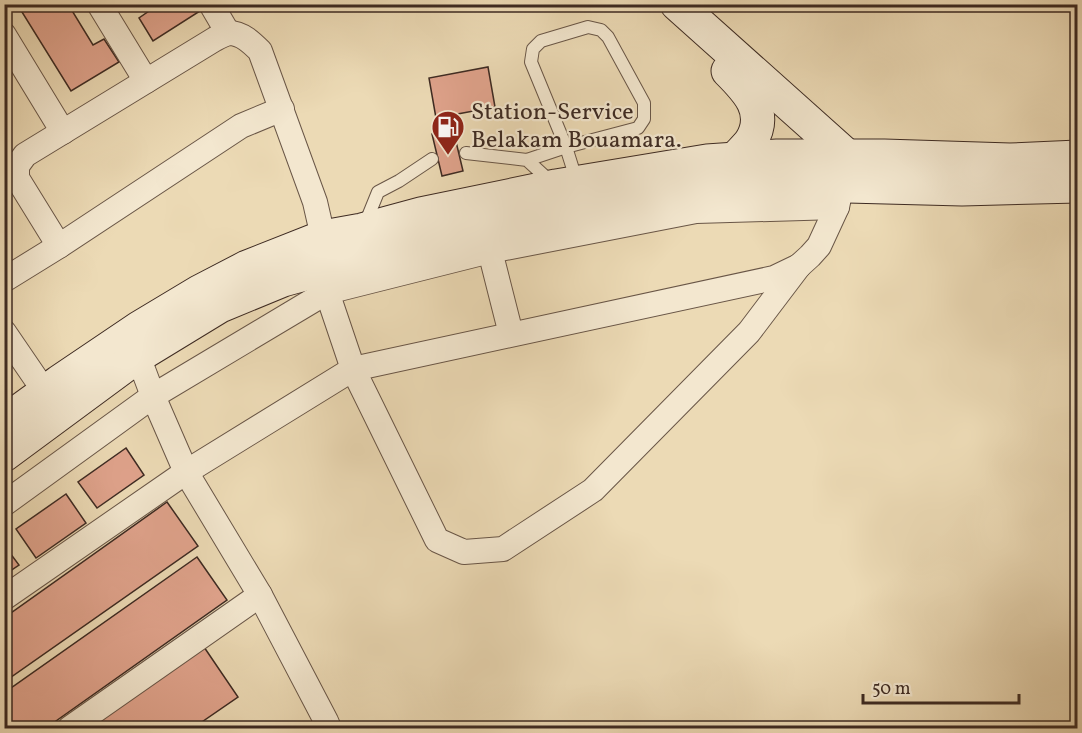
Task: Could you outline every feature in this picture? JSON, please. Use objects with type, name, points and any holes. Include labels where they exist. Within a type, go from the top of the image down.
[{"type":"main road","points":[[652,4],[720,63],[744,87],[753,100],[757,110],[756,131],[750,142],[735,159]]},
{"type":"main road","points":[[677,4],[842,183]]},
{"type":"main road","points":[[4,455],[138,356],[220,306],[326,265],[422,242],[566,195],[706,161],[777,156],[842,183],[1010,160],[1077,157]]},
{"type":"main road","points":[[4,422],[139,328],[199,292],[247,267],[326,265],[362,230],[421,214],[566,195],[604,203],[733,183],[842,183],[962,189],[1077,186]]},
{"type":"street","points":[[99,4],[146,81]]},
{"type":"street","points":[[211,4],[228,33]]},
{"type":"street","points":[[59,246],[17,178],[17,166],[25,155],[215,39],[228,33],[251,41],[260,51],[315,202],[326,265],[353,369],[437,540],[464,552],[503,549],[593,490],[749,332],[799,266],[819,246],[842,183]]},
{"type":"street","points":[[4,35],[63,132]]},
{"type":"street","points":[[4,280],[241,126],[282,109]]},
{"type":"street","points":[[4,504],[153,396],[326,265],[490,251],[842,183]]},
{"type":"street","points":[[490,251],[511,334]]},
{"type":"street","points":[[4,598],[186,471],[353,369],[774,278],[799,266]]},
{"type":"street","points":[[4,332],[45,392]]},
{"type":"street","points":[[138,356],[186,471],[260,595],[324,726]]},
{"type":"street","points":[[70,729],[260,595]]},
{"type":"lane","points":[[466,153],[527,160],[566,147],[638,128],[644,119],[644,104],[608,37],[601,30],[588,27],[541,41],[533,49],[531,62],[566,147],[566,195]]},
{"type":"lane","points":[[362,230],[378,192],[432,159]]},
{"type":"lane","points":[[527,160],[566,195]]},
{"type":"building","points":[[17,4],[68,4],[93,45],[104,39],[119,62],[71,91]]},
{"type":"building","points":[[145,4],[196,4],[200,11],[153,41],[139,18],[149,11]]},
{"type":"building","points":[[488,67],[495,107],[436,118],[429,78]]},
{"type":"building","points":[[453,129],[463,171],[442,176],[432,134]]},
{"type":"building","points":[[126,448],[144,475],[97,508],[78,482]]},
{"type":"building","points":[[66,494],[86,523],[36,558],[16,529]]},
{"type":"building","points":[[167,502],[198,546],[4,682],[4,618]]},
{"type":"building","points":[[4,545],[19,565],[4,575]]},
{"type":"building","points":[[197,557],[227,600],[46,728],[4,728],[4,693]]},
{"type":"building","points":[[204,647],[238,697],[193,728],[87,728]]},
{"type":"place","name":"Station-Service Belakam Bouamara.","points":[[448,156]]}]
